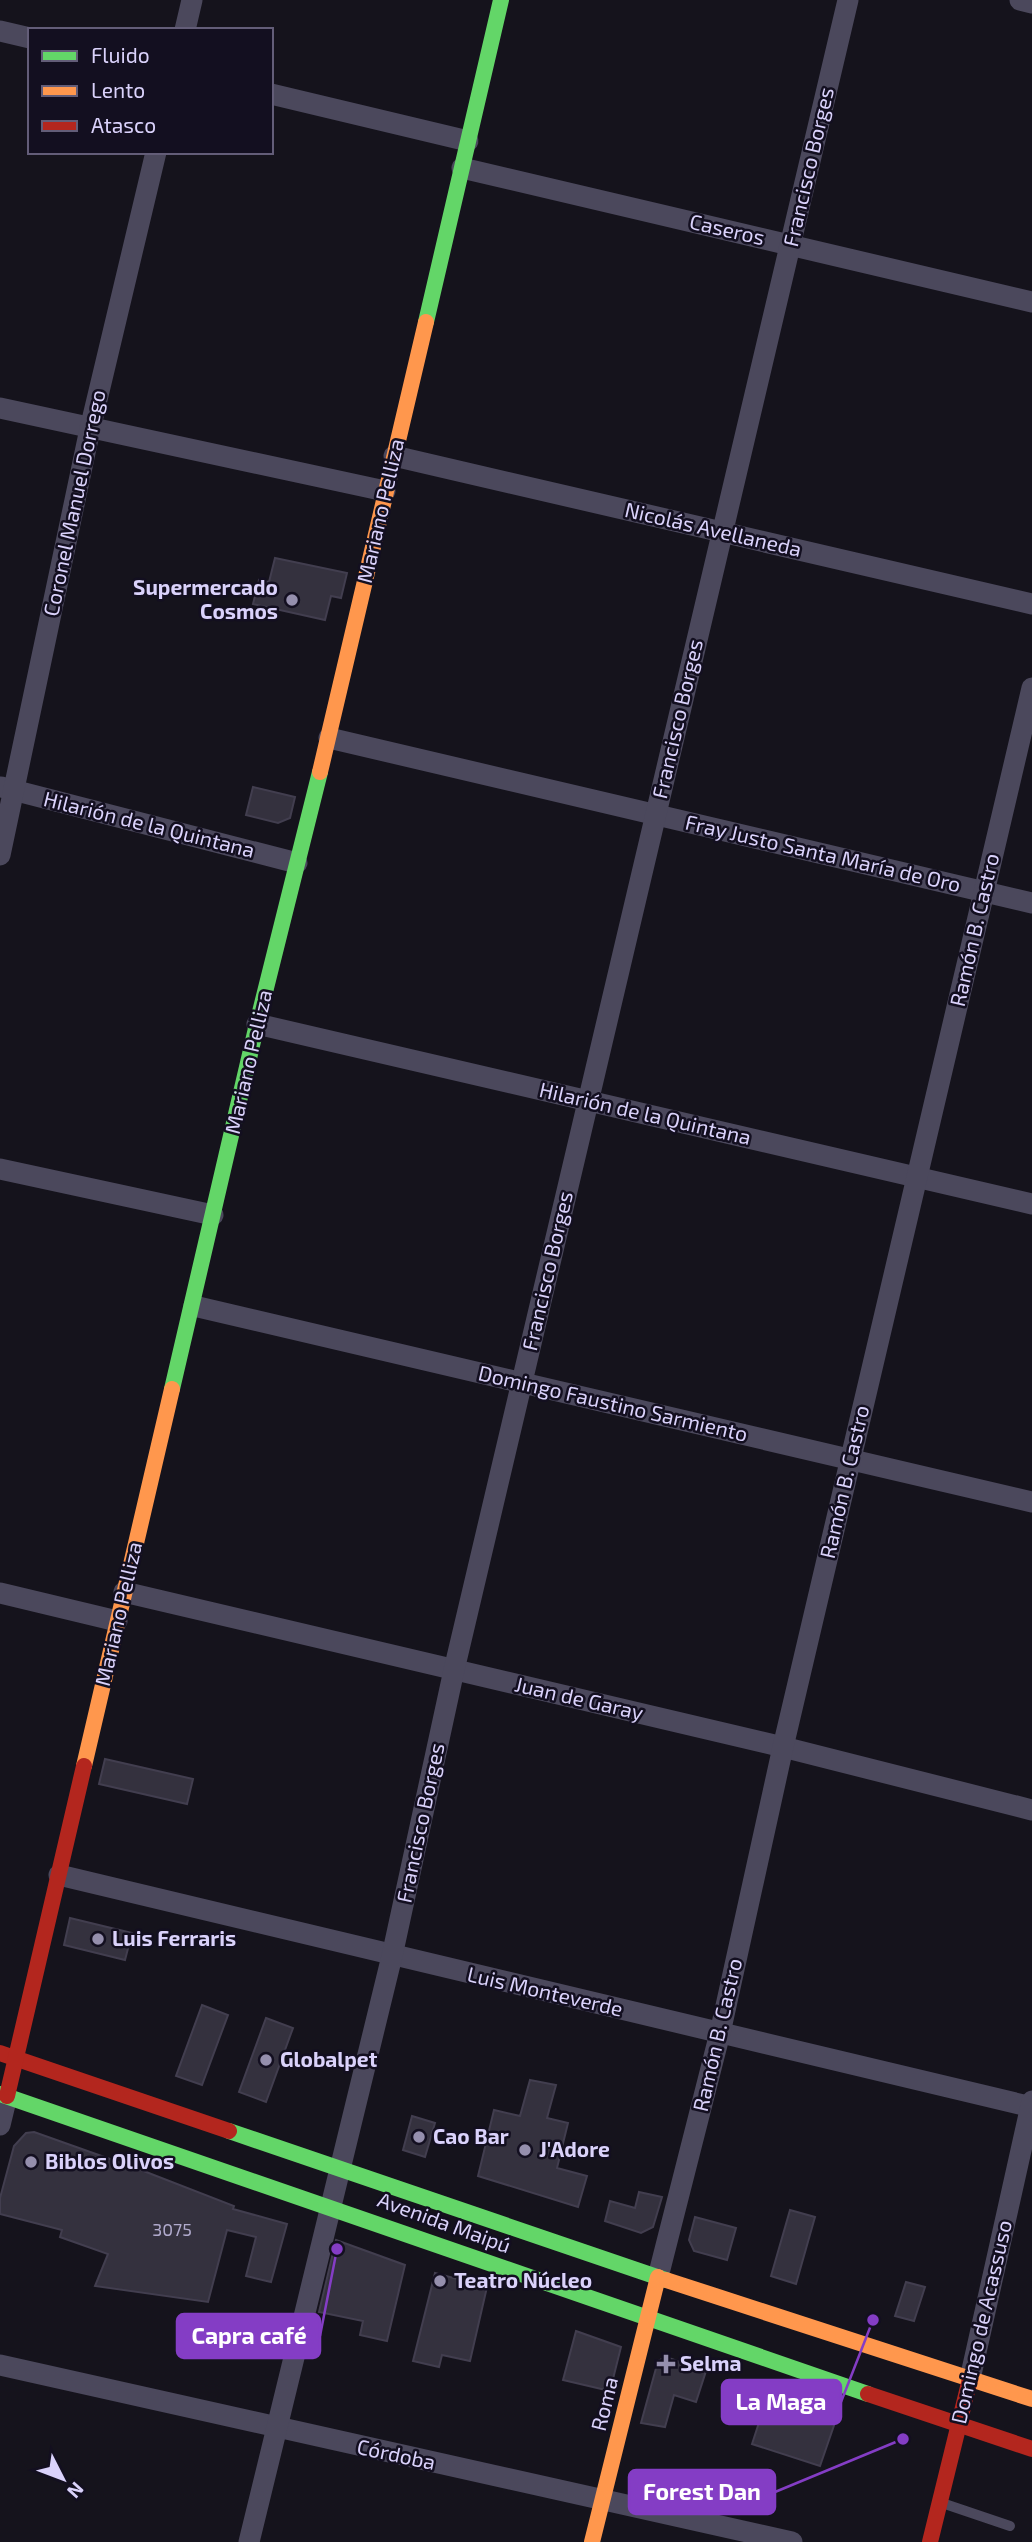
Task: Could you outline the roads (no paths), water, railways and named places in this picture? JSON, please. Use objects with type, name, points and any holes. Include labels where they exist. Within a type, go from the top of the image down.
[{"type":"street","points":[[185,28],[192,0]]},
{"type":"street","name":"Mariano Pelliza","points":[[0,2125],[4,2095],[17,2058],[117,1621],[194,1306],[257,1024],[329,738],[501,0]]},
{"type":"street","name":"Francisco Borges","points":[[249,2542],[392,1955],[454,1670],[848,0]]},
{"type":"street","points":[[1020,0],[1032,3]]},
{"type":"street","points":[[0,31],[28,37]]},
{"type":"street","points":[[273,94],[468,141]]},
{"type":"street","name":"Coronel Manuel Dorrego","points":[[0,855],[7,789],[156,154]]},
{"type":"street","name":"Caseros","points":[[462,168],[1032,302]]},
{"type":"street","points":[[0,408],[385,491]]},
{"type":"street","name":"Nicolás Avellaneda","points":[[394,456],[1032,604]]},
{"type":"street","name":"Ramón B. Castro","points":[[658,2277],[720,2033],[783,1747],[1032,688]]},
{"type":"street","name":"Fray Justo Santa María de Oro","points":[[329,738],[1032,903]]},
{"type":"street","name":"Hilarión de la Quintana","points":[[7,789],[297,863]]},
{"type":"street","name":"Hilarión de la Quintana","points":[[257,1024],[1032,1204]]},
{"type":"street","points":[[0,1169],[214,1215]]},
{"type":"street","name":"Domingo Faustino Sarmiento","points":[[194,1306],[1032,1502]]},
{"type":"street","name":"Juan de Garay","points":[[124,1592],[783,1747],[1032,1810]]},
{"type":"street","points":[[0,1593],[117,1621]]},
{"type":"street","name":"Luis Monteverde","points":[[59,1875],[1032,2105]]},
{"type":"street","name":"Avenida Maipú","points":[[0,2053],[658,2277],[1032,2399]]},
{"type":"street","name":"Avenida Maipú","points":[[4,2095],[332,2205],[648,2318],[1032,2449]]},
{"type":"street","name":"Domingo de Acassuso","points":[[930,2542],[1032,2105]]},
{"type":"street","name":"Roma","points":[[592,2542],[658,2277]]},
{"type":"street","name":"Córdoba","points":[[0,2365],[278,2430],[792,2542]]},
{"type":"lane","points":[[939,2502],[1010,2526]]},
{"type":"place","name":"Supermercado Cosmos","points":[[292,600]]},
{"type":"place","name":"Luis Ferraris","points":[[98,1939]]},
{"type":"place","name":"Globalpet","points":[[266,2060]]},
{"type":"place","name":"Cao Bar","points":[[419,2137]]},
{"type":"place","name":"J'Adore","points":[[525,2150]]},
{"type":"place","name":"Biblos Olivos","points":[[31,2162]]},
{"type":"place","name":"Capra café","points":[[337,2249]]},
{"type":"place","name":"Teatro Núcleo","points":[[440,2281]]},
{"type":"place","name":"La Maga","points":[[873,2320]]},
{"type":"place","name":"Selma","points":[[666,2364]]},
{"type":"place","name":"Forest Dan","points":[[903,2439]]}]
